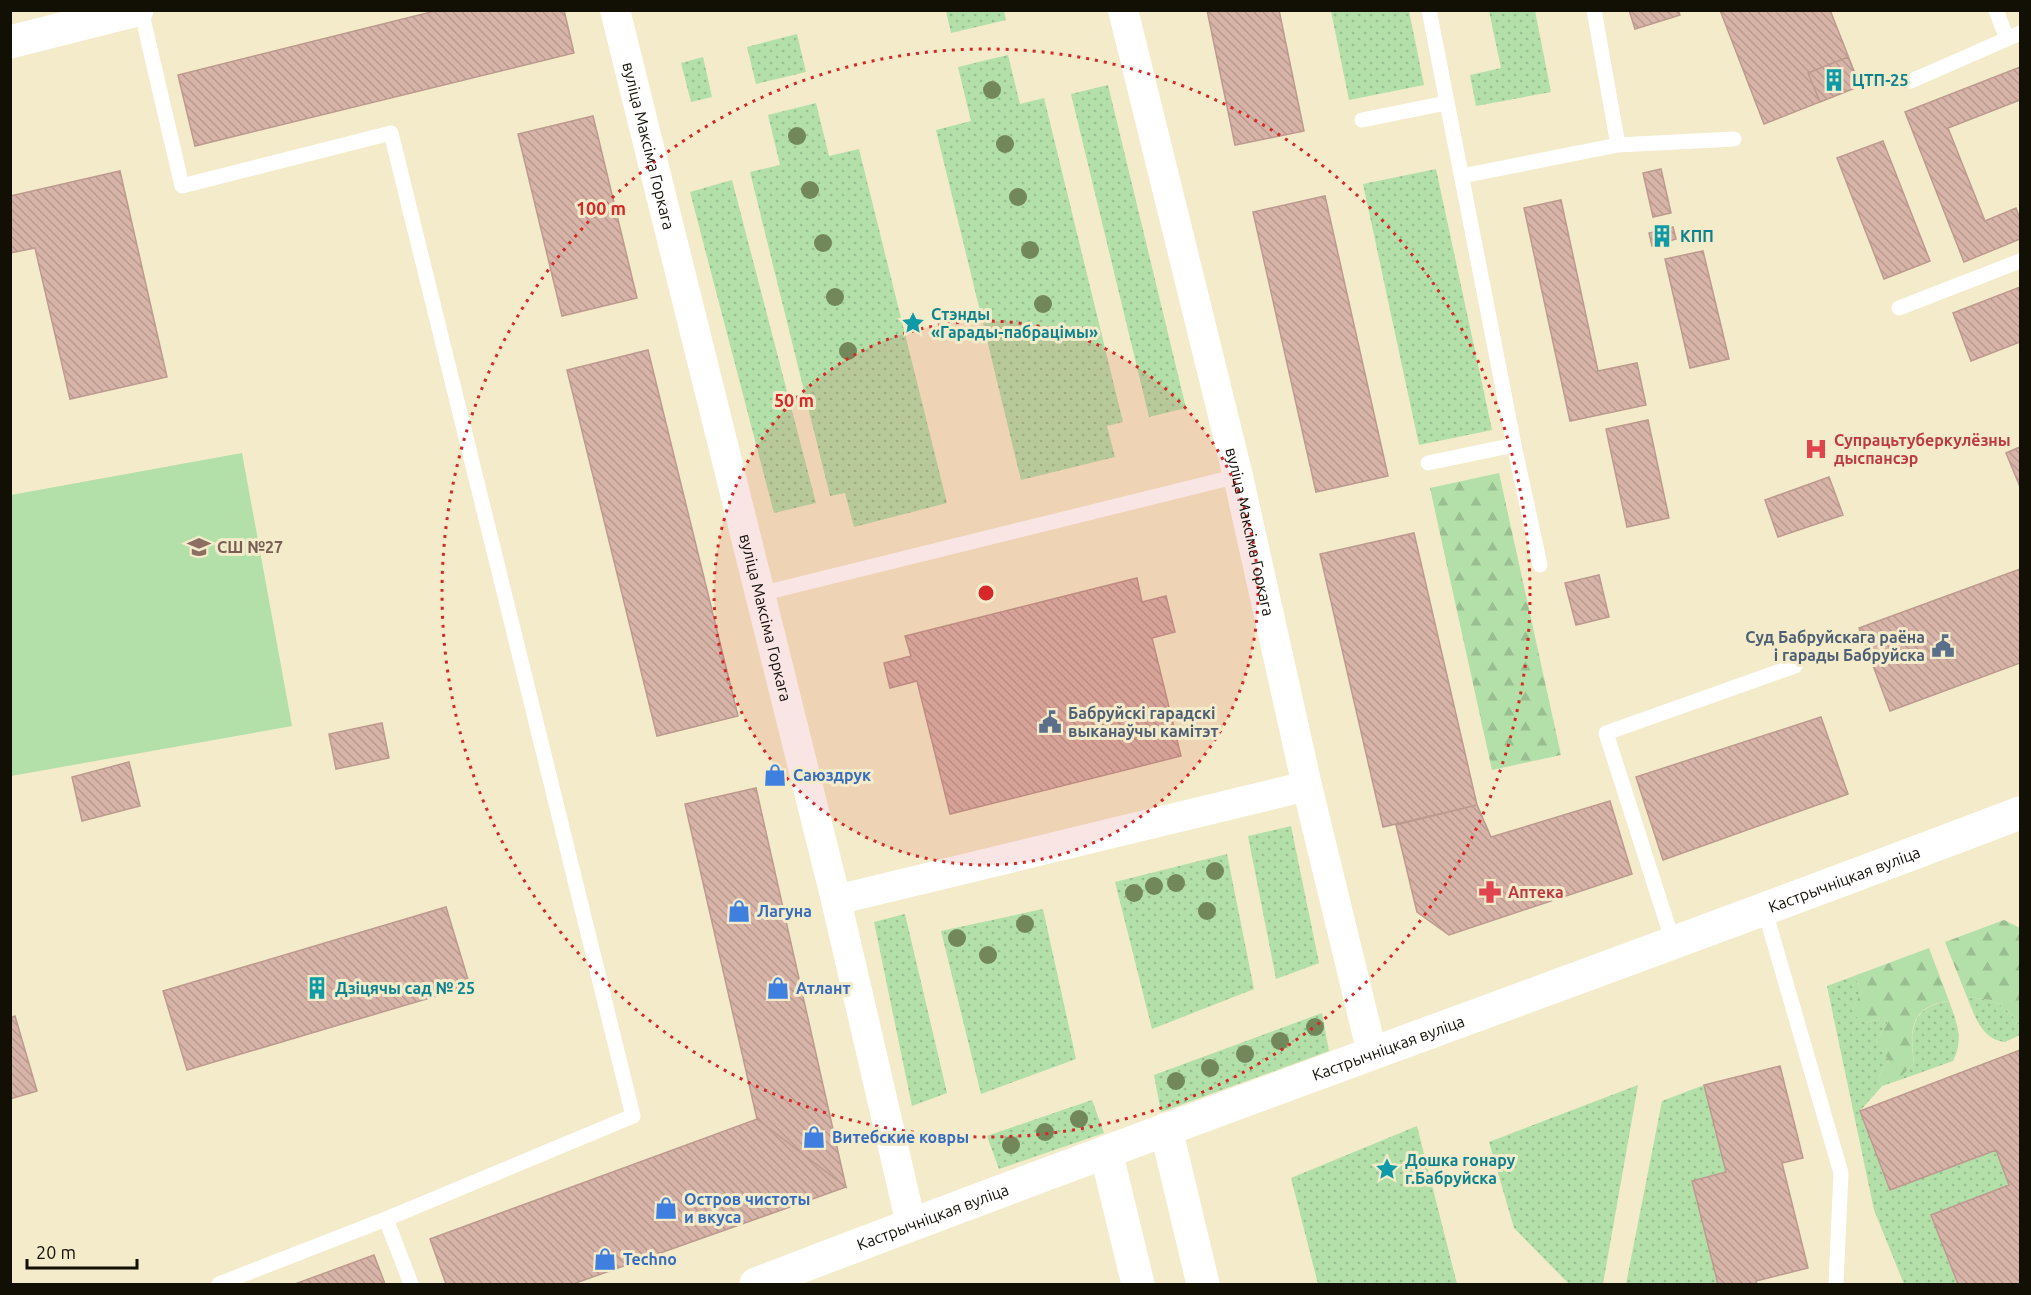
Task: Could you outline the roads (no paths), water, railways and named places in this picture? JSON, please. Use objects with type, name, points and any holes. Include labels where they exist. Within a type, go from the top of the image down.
[{"type":"main road","points":[[10,42],[139,10]]},
{"type":"main road","name":"Кастрычніцкая вуліца","points":[[756,1284],[1166,1129],[1673,942],[1765,911],[2020,813]]},
{"type":"main road","points":[[1166,1129],[1203,1284]]},
{"type":"main road","points":[[1106,1152],[1138,1284]]},
{"type":"street","name":"вуліца Максіма Горкага","points":[[615,10],[836,900],[911,1224]]},
{"type":"street","name":"вуліца Максіма Горкага","points":[[1123,10],[1238,476],[1307,786],[1372,1053]]},
{"type":"street","points":[[836,900],[1307,786]]},
{"type":"lane","points":[[139,10],[182,186],[391,132],[633,1116],[386,1219],[219,1284]]},
{"type":"lane","points":[[1429,10],[1514,445],[1540,566]]},
{"type":"lane","points":[[1594,10],[1618,145]]},
{"type":"lane","points":[[1911,81],[2014,36],[1996,10]]},
{"type":"lane","points":[[1362,120],[1446,103]]},
{"type":"lane","points":[[1462,176],[1618,145],[1734,139]]},
{"type":"lane","points":[[1899,308],[2020,261]]},
{"type":"lane","points":[[1428,463],[1514,445]]},
{"type":"lane","points":[[760,594],[1238,476]]},
{"type":"lane","points":[[1673,942],[1606,733],[1795,666]]},
{"type":"lane","points":[[1765,911],[1841,1173],[1836,1284]]},
{"type":"lane","points":[[386,1219],[411,1284]]},
{"type":"place","name":"ЦТП-25","points":[[1834,80]]},
{"type":"place","name":"КПП","points":[[1662,236]]},
{"type":"place","name":"Стэнды «Гарады-пабрацімы»","points":[[913,323]]},
{"type":"place","name":"Супрацьтуберкулёзны дыспансэр","points":[[1816,449]]},
{"type":"place","name":"СШ №27","points":[[199,547]]},
{"type":"place","name":"Суд Бабруйскага раёна і гарады Бабруйска","points":[[1943,646]]},
{"type":"place","name":"Бабруйскі гарадскі выканаўчы камітэт","points":[[1050,722]]},
{"type":"place","name":"Саюздрук","points":[[775,775]]},
{"type":"place","name":"Аптека","points":[[1490,892]]},
{"type":"place","name":"Лагуна","points":[[739,911]]},
{"type":"place","name":"Дзіцячы сад № 25","points":[[317,988]]},
{"type":"place","name":"Атлант","points":[[778,988]]},
{"type":"place","name":"Витебские ковры","points":[[814,1137]]},
{"type":"place","name":"Дошка гонару г.Бабруйска","points":[[1387,1169]]},
{"type":"place","name":"Остров чистоты и вкуса","points":[[666,1208]]},
{"type":"place","name":"Techno","points":[[605,1259]]}]
